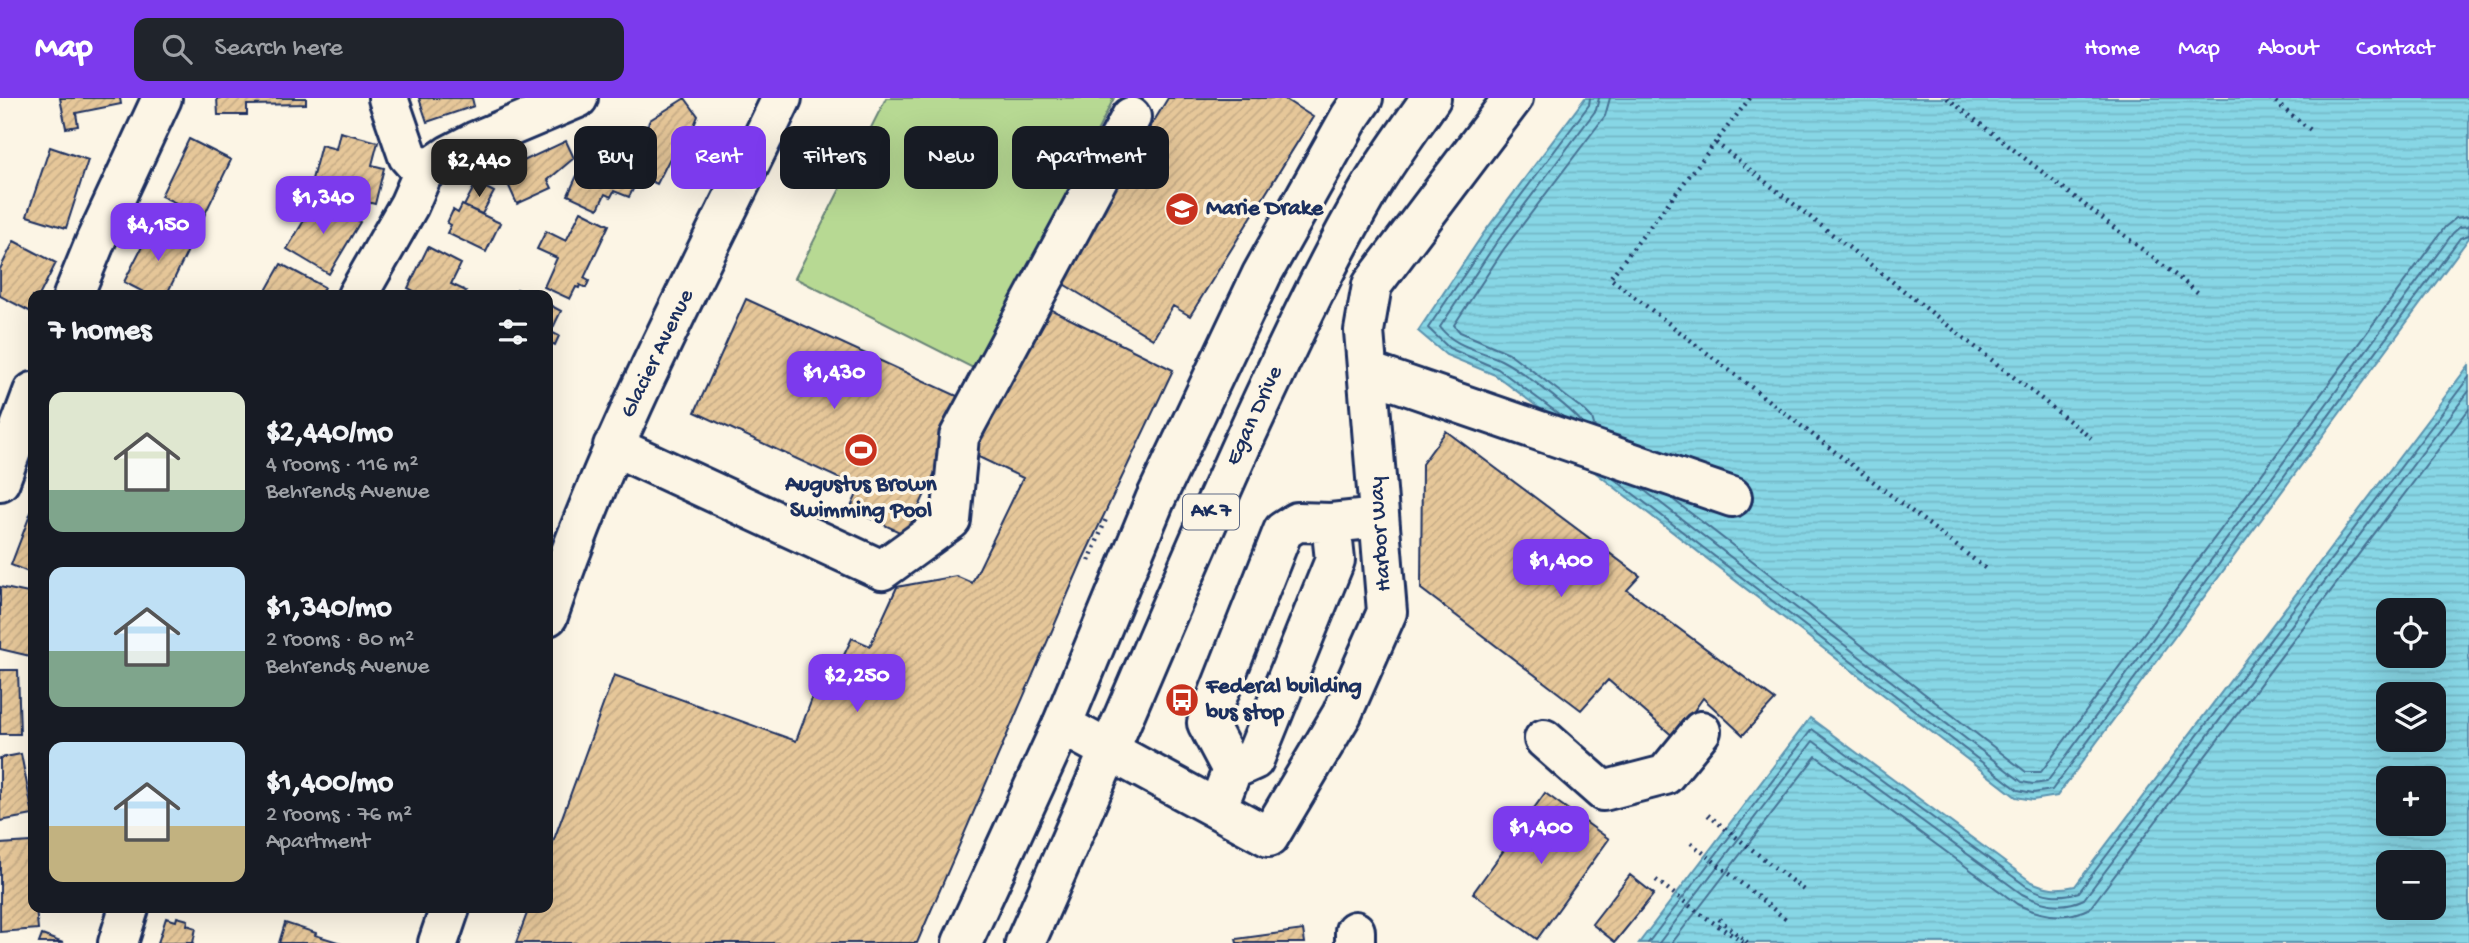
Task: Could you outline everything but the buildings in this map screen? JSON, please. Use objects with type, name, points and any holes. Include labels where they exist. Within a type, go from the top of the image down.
[{"type":"main road","points":[[75,290],[162,98]]},
{"type":"main road","points":[[388,98],[408,156],[423,173]]},
{"type":"main road","points":[[360,290],[409,205],[423,173],[476,141],[578,98]]},
{"type":"main road","name":"Glacier Avenue","points":[[553,601],[613,446],[782,98]]},
{"type":"main road","name":"AK 7","points":[[962,943],[1062,725],[1155,500],[1262,274],[1363,98]]},
{"type":"main road","name":"Egan Drive","points":[[1025,943],[1081,818],[1194,549],[1296,327],[1367,193],[1431,98]]},
{"type":"main road","name":"Harbor Way","points":[[1062,725],[1269,837],[1342,714],[1387,612],[1364,331],[1372,285],[1513,98]]},
{"type":"main road","points":[[613,446],[882,570],[951,520],[959,437],[1131,117]]},
{"type":"main road","points":[[1368,372],[1732,498]]},
{"type":"main road","points":[[0,481],[28,405]]},
{"type":"main road","points":[[1232,770],[1207,723],[1283,531],[1297,522],[1331,523],[1379,518]]},
{"type":"main road","points":[[1216,809],[1232,770],[1254,760],[1335,560],[1331,523]]},
{"type":"main road","points":[[1544,739],[1603,791],[1665,775],[1701,731]]},
{"type":"main road","points":[[118,943],[127,913]]},
{"type":"main road","points":[[439,943],[448,913]]},
{"type":"path","points":[[1750,98],[1610,278],[1985,568]]},
{"type":"path","points":[[1947,98],[2200,295]]},
{"type":"path","points":[[2270,98],[2312,131]]},
{"type":"path","points":[[1716,143],[2091,438]]},
{"type":"path","points":[[1089,561],[1106,519]]},
{"type":"path","points":[[1708,815],[1806,892]]},
{"type":"path","points":[[1691,843],[1788,921]]},
{"type":"path","points":[[1656,880],[1699,913],[1746,943]]},
{"type":"path","points":[[1719,919],[1746,943]]},
{"type":"green space","points":[[886,98],[1114,98],[1100,126],[1012,126],[1012,189],[1068,189],[977,370],[795,278],[840,189],[890,189],[890,126],[872,126]]},
{"type":"water","points":[[1585,98],[2469,98],[2469,238],[2057,796],[2033,800],[2016,797],[1561,446],[1550,416],[1495,375],[1446,355],[1418,331],[1483,234]]},
{"type":"water","points":[[2469,365],[2469,943],[1639,943],[1810,718],[2030,881],[2041,886],[2075,886]]},
{"type":"place","name":"Marie Drake","points":[[1182,209]]},
{"type":"place","name":"Augustus Brown Swimming Pool","points":[[861,450]]},
{"type":"place","name":"Federal building bus stop","points":[[1182,700]]}]
